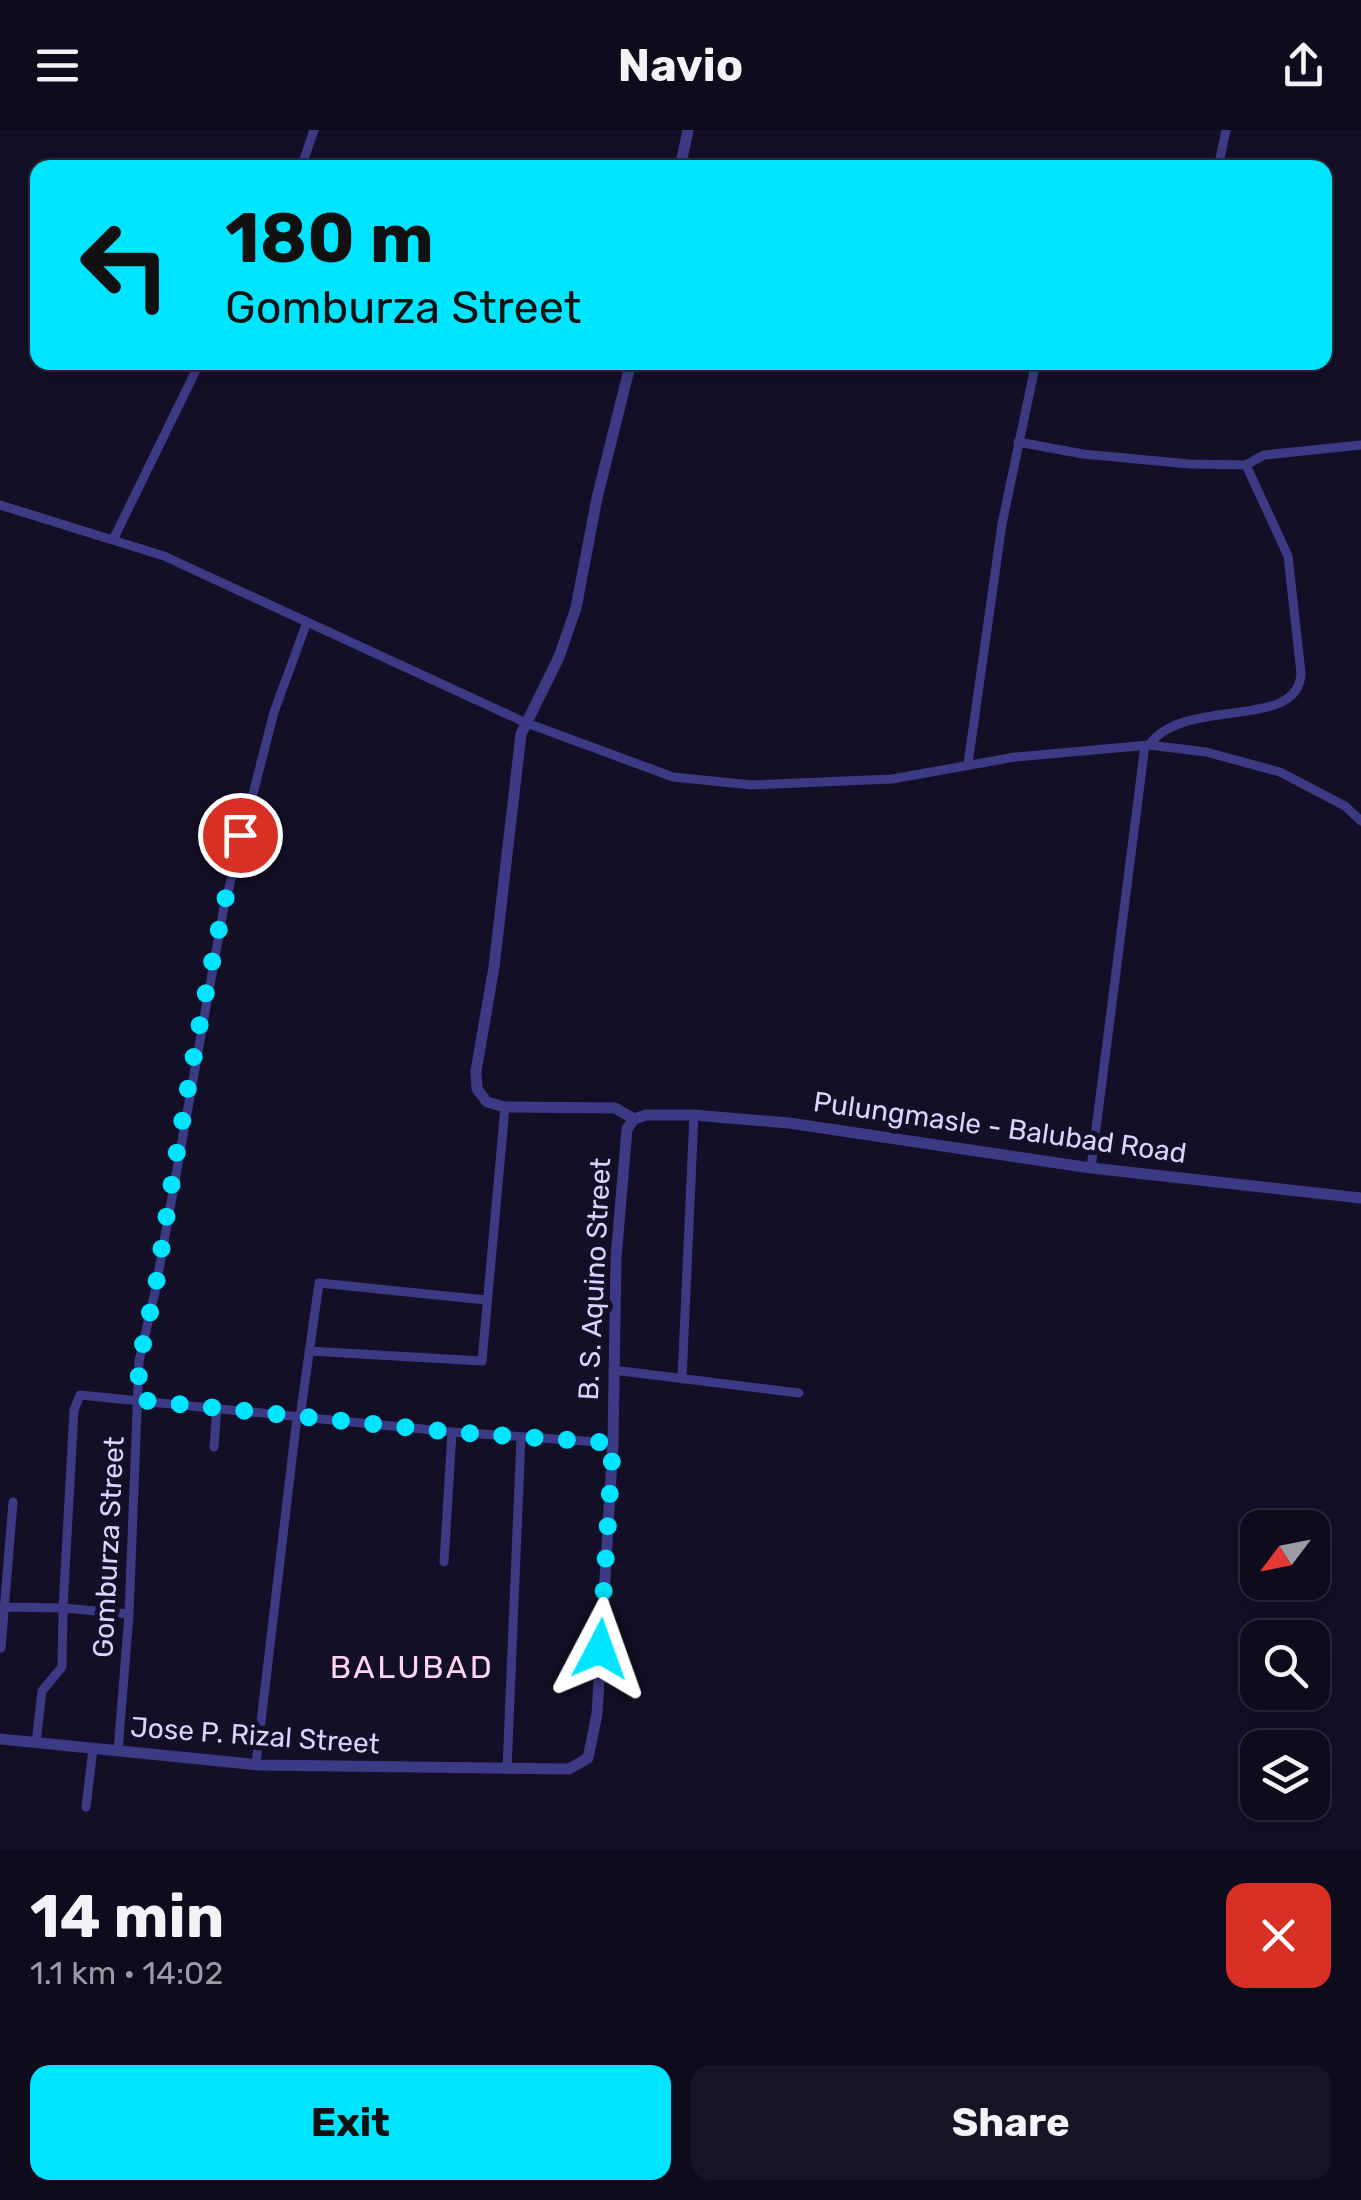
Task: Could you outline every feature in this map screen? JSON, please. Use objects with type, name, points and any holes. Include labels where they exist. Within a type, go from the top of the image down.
[{"type":"street","points":[[304,160],[314,130]]},
{"type":"street","points":[[682,160],[688,130]]},
{"type":"street","points":[[1220,160],[1226,130]]},
{"type":"street","points":[[112,540],[196,370]]},
{"type":"street","points":[[629,370],[597,498],[576,608],[559,657],[524,722],[494,968],[476,1070],[477,1089],[487,1102],[504,1107],[594,1106],[621,1110],[634,1119]]},
{"type":"street","points":[[968,764],[990,598],[1034,370]]},
{"type":"street","points":[[1018,442],[1165,463],[1246,465],[1264,455],[1361,444]]},
{"type":"street","points":[[1091,1168],[1147,745],[1166,726],[1205,715],[1262,709],[1291,700],[1298,690],[1301,673],[1288,556],[1246,465]]},
{"type":"street","points":[[0,505],[164,556],[524,722],[673,777],[790,784],[892,779],[968,764],[1147,745],[1206,752],[1280,772],[1322,792],[1361,820]]},
{"type":"street","points":[[36,1743],[42,1691],[62,1667],[74,1410],[80,1396],[139,1400],[139,1361],[155,1292],[209,973],[274,712],[307,622]]},
{"type":"street","points":[[309,1351],[482,1361],[504,1107]]},
{"type":"street","name":"Pulungmasle - Balubad Road","points":[[634,1119],[646,1114],[694,1115],[789,1124],[1091,1168],[1361,1198]]},
{"type":"street","points":[[682,1379],[694,1115]]},
{"type":"street","name":"B. S. Aquino Street","points":[[507,1769],[569,1769],[591,1750],[597,1714],[613,1443],[613,1370],[626,1129],[634,1119]]},
{"type":"street","points":[[256,1764],[298,1417],[319,1283],[486,1300]]},
{"type":"street","points":[[613,1370],[799,1393]]},
{"type":"street","name":"Gomburza Street","points":[[118,1751],[139,1400],[452,1432],[613,1443]]},
{"type":"street","points":[[214,1447],[216,1406]]},
{"type":"street","points":[[444,1562],[452,1432]]},
{"type":"street","points":[[507,1769],[522,1437]]},
{"type":"street","points":[[2,1648],[14,1502]]},
{"type":"street","points":[[4,1606],[129,1614]]},
{"type":"street","name":"Jose P. Rizal Street","points":[[0,1739],[256,1764],[507,1769]]},
{"type":"street","points":[[86,1806],[93,1749]]},
{"type":"district","name":"BALUBAD","points":[[412,1667]]},
{"type":"route","points":[[240,835],[209,973],[155,1292],[139,1361],[139,1400],[452,1432],[613,1443],[600,1649]]}]
